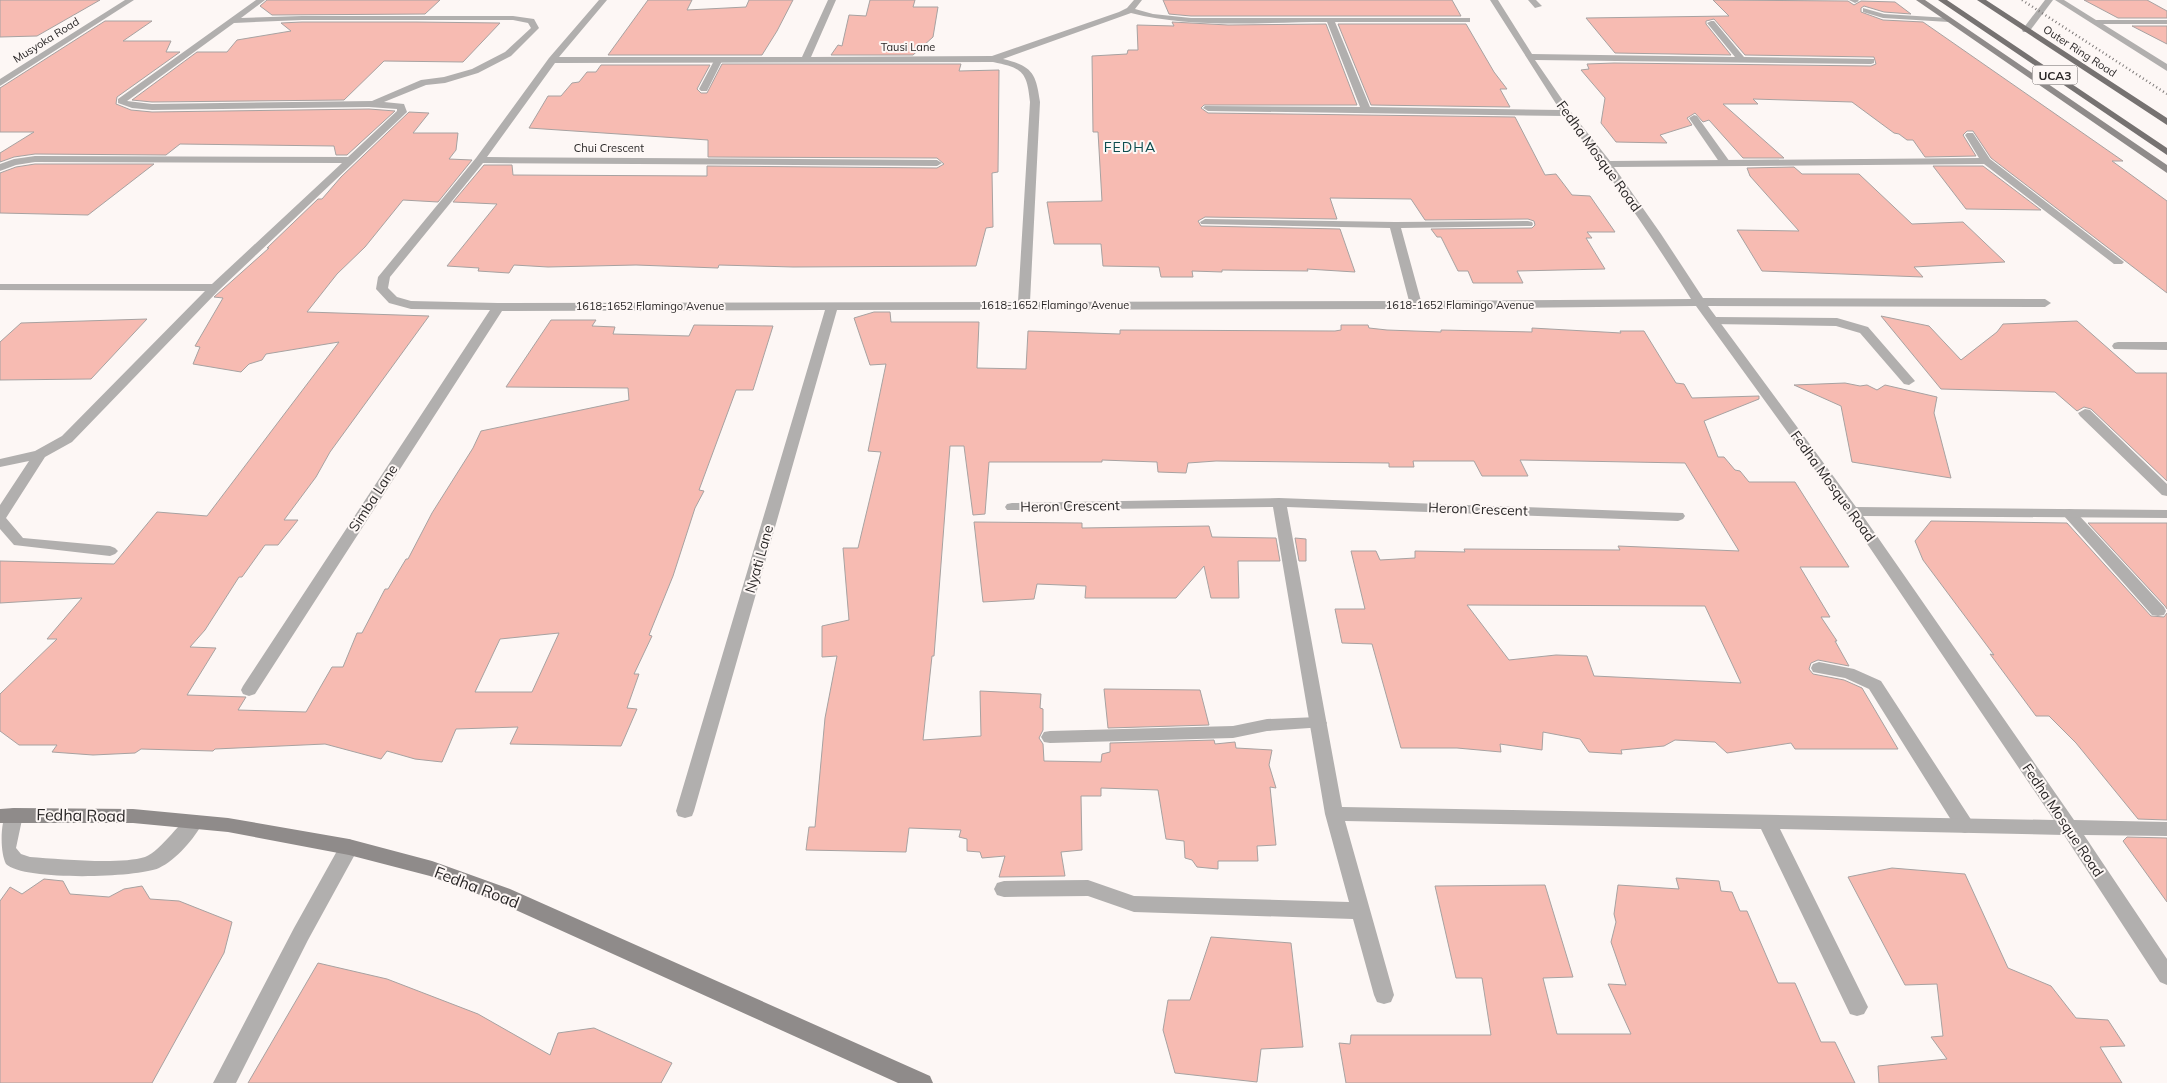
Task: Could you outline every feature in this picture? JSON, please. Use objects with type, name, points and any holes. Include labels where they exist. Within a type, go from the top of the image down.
[{"type":"main road","name":"UCA3","points":[[1942,0],[2167,152]]},
{"type":"main road","name":"Outer Ring Road","points":[[1981,0],[2166,121]]},
{"type":"street","name":"Musyoka Road","points":[[2,81],[130,0]]},
{"type":"street","points":[[0,463],[40,454],[67,439],[215,288],[402,112],[401,106],[369,104],[152,107],[134,106],[121,101],[261,0]]},
{"type":"street","points":[[480,160],[552,60],[603,0]]},
{"type":"street","points":[[806,58],[832,0]]},
{"type":"street","points":[[993,59],[1130,10],[1138,0]]},
{"type":"street","name":"Fedha Mosque Road","points":[[1494,0],[1529,57],[1567,113],[1607,164],[1656,234],[1699,302],[1852,511],[2068,827],[2167,976]]},
{"type":"street","name":"UCA3","points":[[1920,0],[2167,170]]},
{"type":"street","points":[[2026,30],[2049,0]]},
{"type":"street","points":[[2059,0],[2167,68]]},
{"type":"street","points":[[1130,10],[1153,16],[1191,20],[1467,20]]},
{"type":"street","points":[[1866,10],[1883,16],[1949,20]]},
{"type":"street","points":[[231,21],[312,18],[514,18],[531,21],[535,28],[508,54],[475,71],[445,80],[424,82],[369,104]]},
{"type":"street","points":[[1330,20],[1366,109]]},
{"type":"street","points":[[2094,22],[2167,22]]},
{"type":"street","points":[[1711,23],[1742,60]]},
{"type":"street","points":[[2145,55],[2167,55]]},
{"type":"street","points":[[1529,57],[1872,61]]},
{"type":"street","points":[[704,89],[719,59]]},
{"type":"street","name":"Tausi Lane","points":[[552,60],[993,59],[1013,63],[1024,71],[1033,82],[1035,102],[1024,304]]},
{"type":"street","points":[[1208,108],[1567,113]]},
{"type":"street","points":[[1694,118],[1726,164]]},
{"type":"street","points":[[1970,135],[1986,161],[2118,262]]},
{"type":"street","points":[[0,168],[14,162],[36,159],[349,160]]},
{"type":"street","name":"1618-1652 Flamingo Avenue","points":[[480,160],[384,277],[382,290],[393,300],[411,305],[498,307],[1024,304],[1416,305],[1699,302],[2045,303]]},
{"type":"street","name":"Chui Crescent","points":[[480,160],[937,163]]},
{"type":"street","points":[[1607,164],[1986,161]]},
{"type":"street","points":[[1205,222],[1395,225],[1528,224]]},
{"type":"street","points":[[1395,225],[1416,305]]},
{"type":"street","points":[[0,287],[215,288]]},
{"type":"street","name":"Nyati Lane","points":[[685,812],[832,306]]},
{"type":"street","name":"Simba Lane","points":[[248,690],[498,307]]},
{"type":"street","points":[[1714,321],[1837,322],[1856,326],[1864,330],[1909,381]]},
{"type":"street","points":[[2118,346],[2167,346]]},
{"type":"street","points":[[2085,413],[2167,492]]},
{"type":"street","points":[[0,516],[40,454]]},
{"type":"street","points":[[1279,502],[1334,814],[1384,994]]},
{"type":"street","name":"Heron Crescent","points":[[1012,507],[1279,502],[1678,516]]},
{"type":"street","points":[[1852,511],[2167,514]]},
{"type":"street","points":[[2069,513],[2158,611]]},
{"type":"street","points":[[0,520],[19,542],[110,551]]},
{"type":"street","points":[[1819,668],[1848,673],[1875,684],[1965,826]]},
{"type":"street","points":[[1050,737],[1233,732],[1267,724],[1318,723]]},
{"type":"street","points":[[1334,814],[2167,829]]},
{"type":"street","points":[[7,816],[6,850],[14,860],[30,865],[132,867],[151,864],[164,856],[194,822]]},
{"type":"street","name":"Fedha Road","points":[[7,816],[133,816],[228,825],[349,847],[432,869],[503,895],[922,1083]]},
{"type":"street","points":[[1767,823],[1857,1007]]},
{"type":"street","points":[[224,1083],[301,934],[349,847]]},
{"type":"street","points":[[1004,889],[1088,888],[1134,904],[1361,911]]},
{"type":"building","points":[[0,0],[100,0],[37,36],[0,37]]},
{"type":"building","points":[[267,0],[440,0],[425,14],[272,15],[260,6]]},
{"type":"building","points":[[648,0],[692,0],[687,10],[746,7],[749,0],[793,0],[762,55],[608,55]]},
{"type":"building","points":[[870,0],[915,0],[913,7],[938,7],[933,37],[913,55],[831,55],[838,45],[842,46],[849,15],[866,16]]},
{"type":"building","points":[[1163,0],[1452,0],[1461,16],[1191,16],[1169,14]]},
{"type":"building","points":[[1713,0],[1848,1],[1854,5],[1861,1],[1895,2],[1911,14],[1884,12],[1864,6],[1861,8],[1861,12],[1883,20],[1923,22],[2123,161],[2112,161],[2167,201],[2167,293],[1991,158],[1973,131],[1967,131],[1963,135],[1976,156],[1925,157],[1913,140],[1907,140],[1894,133],[1852,102],[1753,99],[1758,104],[1723,104],[1784,158],[1743,158],[1709,120],[1703,122],[1695,113],[1687,118],[1692,125],[1660,135],[1667,143],[1616,142],[1601,123],[1605,98],[1581,70],[1589,69],[1587,64],[1871,66],[1876,64],[1874,57],[1745,55],[1714,19],[1706,21],[1706,24],[1731,55],[1615,53],[1586,18],[1729,16]]},
{"type":"building","points":[[2084,0],[2147,0],[2167,11],[2167,18],[2118,18]]},
{"type":"building","points":[[105,21],[152,21],[123,41],[171,41],[166,52],[180,52],[117,97],[116,104],[131,110],[152,112],[369,109],[395,111],[347,155],[336,155],[334,146],[180,144],[166,155],[35,154],[14,157],[0,162],[0,153],[34,132],[0,132],[0,88]]},
{"type":"building","points":[[1172,22],[1228,25],[1326,24],[1357,105],[1204,105],[1201,108],[1208,113],[1515,117],[1545,175],[1556,174],[1572,195],[1590,196],[1615,232],[1587,232],[1592,238],[1586,238],[1605,269],[1517,271],[1523,283],[1473,283],[1468,271],[1458,271],[1441,237],[1437,237],[1431,229],[1532,228],[1535,225],[1534,221],[1528,219],[1425,220],[1411,199],[1330,198],[1337,219],[1205,217],[1198,221],[1201,226],[1340,229],[1355,272],[1307,269],[1308,271],[1222,270],[1222,272],[1192,271],[1193,277],[1161,277],[1159,267],[1103,266],[1101,244],[1054,244],[1047,202],[1102,201],[1098,132],[1093,132],[1092,56],[1127,54],[1128,50],[1138,50],[1137,25],[1174,26]]},
{"type":"building","points":[[281,23],[500,23],[463,62],[384,61],[344,100],[152,102],[132,100],[197,52],[227,52],[237,40],[291,31]]},
{"type":"building","points":[[1338,24],[1466,24],[1494,72],[1507,89],[1500,89],[1510,107],[1371,105]]},
{"type":"building","points":[[2132,26],[2167,26],[2167,44]]},
{"type":"building","points":[[722,64],[961,64],[959,71],[999,70],[998,172],[992,173],[993,227],[986,228],[976,266],[793,267],[719,265],[718,268],[636,265],[548,267],[514,265],[509,273],[478,271],[479,268],[447,266],[497,204],[453,202],[484,165],[512,165],[513,175],[707,176],[707,166],[937,168],[944,164],[937,158],[708,157],[708,140],[529,128],[548,96],[561,96],[572,83],[579,82],[587,72],[596,72],[601,65],[710,65],[697,89],[701,93],[707,93]]},
{"type":"building","points":[[409,112],[429,113],[413,133],[458,133],[456,150],[449,159],[472,160],[438,202],[403,200],[365,247],[337,274],[307,312],[429,316],[330,452],[316,477],[284,520],[298,520],[278,545],[265,545],[242,577],[239,577],[205,630],[190,647],[216,648],[187,695],[246,697],[238,710],[306,712],[332,667],[343,667],[357,633],[362,633],[385,589],[388,589],[406,559],[408,559],[432,513],[473,448],[481,431],[629,400],[628,388],[506,387],[551,320],[596,320],[592,326],[615,327],[613,334],[689,336],[694,325],[773,326],[753,390],[736,390],[699,490],[704,491],[695,508],[673,576],[649,635],[652,636],[634,674],[639,674],[627,708],[637,709],[621,746],[510,744],[518,727],[456,729],[442,762],[415,759],[387,751],[381,759],[325,744],[215,749],[213,751],[141,749],[135,753],[93,755],[52,752],[57,745],[19,745],[0,731],[0,694],[57,639],[47,639],[82,598],[0,603],[0,561],[114,564],[157,512],[207,516],[339,342],[266,354],[262,360],[249,364],[241,372],[193,364],[200,347],[195,346],[223,298],[214,297],[269,248],[267,248],[318,199],[322,199],[341,177]],"holes":[[[559,633],[532,692],[475,692],[500,639]]]},
{"type":"building","points":[[35,164],[154,164],[88,215],[0,213],[0,173],[16,167]]},
{"type":"building","points":[[1933,166],[1983,166],[2041,210],[1966,209]]},
{"type":"building","points":[[1794,167],[1802,174],[1859,174],[1912,224],[1963,222],[2005,262],[1914,267],[1923,277],[1762,271],[1737,230],[1799,231],[1750,176],[1747,168]]},
{"type":"building","points":[[874,312],[890,312],[891,322],[979,322],[977,368],[1026,369],[1028,331],[1120,334],[1120,330],[1335,331],[1341,330],[1341,325],[1368,325],[1369,328],[1387,330],[1441,332],[1441,330],[1532,332],[1532,328],[1621,333],[1620,331],[1644,331],[1676,383],[1684,384],[1692,398],[1759,396],[1759,399],[1704,421],[1718,457],[1724,457],[1749,482],[1795,482],[1849,567],[1800,567],[1830,617],[1821,617],[1837,641],[1835,641],[1849,666],[1818,660],[1811,663],[1809,669],[1813,674],[1844,680],[1862,688],[1898,749],[1795,749],[1791,743],[1727,753],[1715,742],[1675,740],[1664,746],[1621,750],[1622,754],[1589,752],[1580,739],[1543,732],[1542,750],[1500,744],[1501,752],[1457,748],[1401,748],[1372,644],[1342,643],[1335,609],[1365,609],[1351,551],[1376,551],[1380,560],[1415,558],[1415,551],[1465,552],[1464,549],[1620,550],[1618,546],[1739,551],[1685,463],[1520,460],[1528,476],[1482,476],[1474,461],[1413,461],[1414,467],[1389,467],[1389,463],[1216,461],[1188,463],[1186,473],[1158,472],[1157,462],[1102,460],[1102,462],[989,462],[985,514],[973,515],[964,446],[950,446],[934,656],[932,656],[923,740],[981,736],[980,691],[1041,694],[1040,708],[1043,709],[1043,730],[1039,738],[1043,744],[1044,761],[1101,762],[1102,754],[1110,752],[1110,743],[1214,740],[1215,744],[1235,742],[1236,748],[1272,750],[1269,765],[1276,788],[1270,787],[1276,845],[1257,846],[1258,861],[1218,861],[1218,869],[1197,867],[1192,860],[1185,858],[1184,841],[1166,839],[1158,790],[1101,788],[1101,796],[1081,796],[1082,850],[1061,852],[1065,876],[999,877],[1005,856],[982,858],[980,852],[967,851],[967,839],[959,837],[961,830],[909,828],[906,852],[806,850],[809,827],[815,827],[825,718],[837,656],[822,657],[822,626],[849,620],[843,548],[858,548],[881,452],[868,451],[886,364],[870,365],[854,318]],"holes":[[[1467,605],[1705,606],[1741,683],[1594,676],[1587,656],[1556,655],[1509,660]]]},
{"type":"building","points":[[1881,316],[1929,326],[1961,360],[1997,332],[2003,324],[2077,321],[2136,373],[2167,373],[2167,481],[2091,409],[2084,407],[2077,411],[2055,392],[1941,389]]},
{"type":"building","points":[[147,319],[91,379],[0,380],[0,342],[21,323]]},
{"type":"building","points":[[1845,383],[1860,386],[1867,385],[1877,390],[1885,385],[1937,397],[1934,413],[1951,478],[1852,462],[1841,406],[1794,385]]},
{"type":"building","points":[[1931,521],[2067,523],[2151,616],[2164,617],[2167,613],[2167,820],[2138,819],[2076,743],[2049,716],[2036,716],[1990,654],[1994,655],[1923,560],[1915,541]]},
{"type":"building","points":[[974,522],[1082,523],[1082,528],[1209,526],[1212,537],[1276,538],[1280,561],[1238,561],[1239,598],[1211,598],[1204,566],[1176,598],[1085,598],[1086,586],[1037,584],[1034,599],[983,602]]},
{"type":"building","points":[[2088,523],[2167,523],[2167,609],[2165,606]]},
{"type":"building","points":[[1295,538],[1306,539],[1306,561],[1299,561]]},
{"type":"building","points":[[1104,689],[1200,690],[1209,725],[1108,728]]},
{"type":"building","points":[[2127,837],[2167,838],[2167,902],[2123,841]]},
{"type":"building","points":[[1892,868],[1965,874],[2008,968],[2051,986],[2076,1018],[2108,1020],[2125,1046],[2100,1047],[2122,1083],[1879,1083],[1878,1066],[1947,1059],[1931,1037],[1943,1036],[1937,984],[1905,985],[1848,877]]},
{"type":"building","points":[[1676,878],[1719,881],[1721,891],[1732,892],[1740,911],[1747,911],[1778,983],[1795,983],[1821,1042],[1835,1042],[1855,1083],[1346,1083],[1339,1043],[1350,1044],[1351,1035],[1491,1035],[1482,978],[1456,978],[1435,886],[1545,885],[1573,977],[1543,978],[1557,1034],[1631,1034],[1608,984],[1626,985],[1611,942],[1616,922],[1614,914],[1618,885],[1679,889]]},
{"type":"building","points":[[44,879],[63,881],[70,894],[109,897],[124,889],[142,886],[150,899],[179,901],[232,922],[224,953],[152,1083],[0,1083],[0,901],[10,887],[22,894]]},
{"type":"building","points":[[1211,937],[1291,943],[1303,1047],[1261,1049],[1257,1082],[1175,1073],[1163,1030],[1168,1000],[1190,1000]]},
{"type":"building","points":[[318,963],[387,979],[478,1014],[550,1055],[558,1033],[594,1028],[672,1063],[661,1083],[248,1083]]},
{"type":"railway","points":[[2022,0],[2167,94]]},
{"type":"district","name":"FEDHA","points":[[1130,147]]}]
